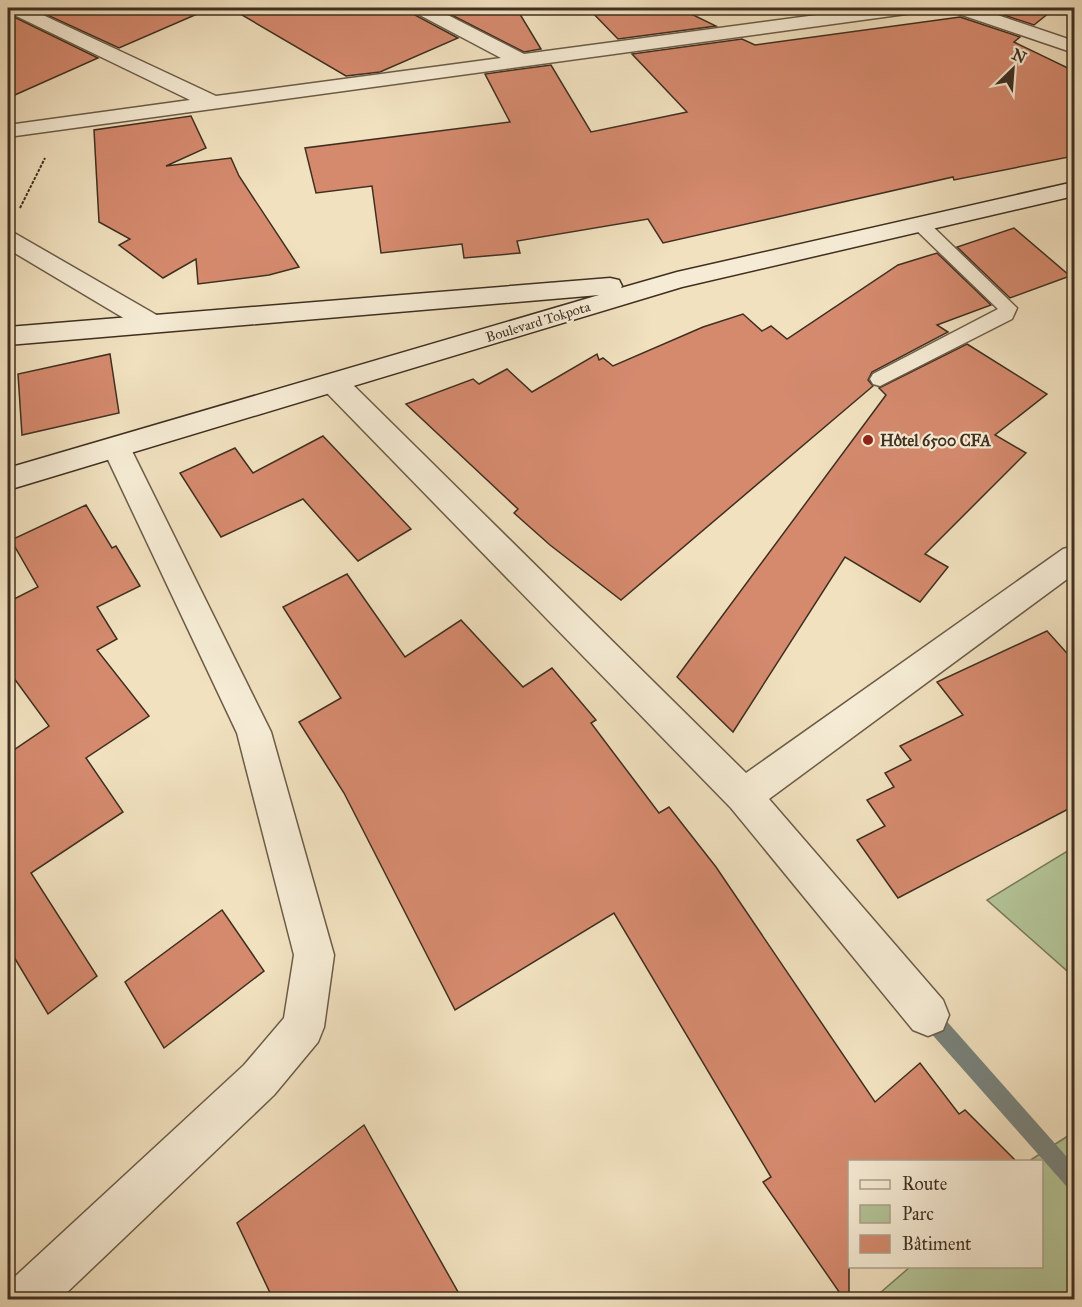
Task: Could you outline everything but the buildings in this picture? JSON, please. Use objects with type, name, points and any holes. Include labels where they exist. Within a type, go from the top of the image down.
[{"type":"street","points":[[15,8],[213,103]]},
{"type":"street","points":[[421,8],[524,62]]},
{"type":"street","points":[[8,131],[906,8]]},
{"type":"street","points":[[960,8],[1060,34],[1074,47]]},
{"type":"street","name":"Boulevard Tokpota","points":[[8,479],[677,280],[1074,189]]},
{"type":"street","points":[[8,239],[151,323]]},
{"type":"street","points":[[8,336],[677,280]]},
{"type":"street","points":[[334,383],[744,796],[928,1015]]},
{"type":"street","points":[[24,1299],[266,1072],[303,1027],[314,955],[254,732],[116,447]]},
{"type":"street","points":[[744,796],[1074,558]]},
{"type":"lane","points":[[880,380],[1005,315],[1008,308],[920,224]]},
{"type":"path","points":[[18,212],[63,123]]},
{"type":"green space","points":[[1074,847],[1074,977],[987,900]]},
{"type":"green space","points":[[1074,1132],[1074,1299],[873,1299],[909,1268],[1043,1268],[1043,1160],[1031,1160]]},
{"type":"waterway","points":[[928,1015],[1074,1180]]},
{"type":"place","name":"Hôtel 6500 CFA","points":[[868,440]]}]
